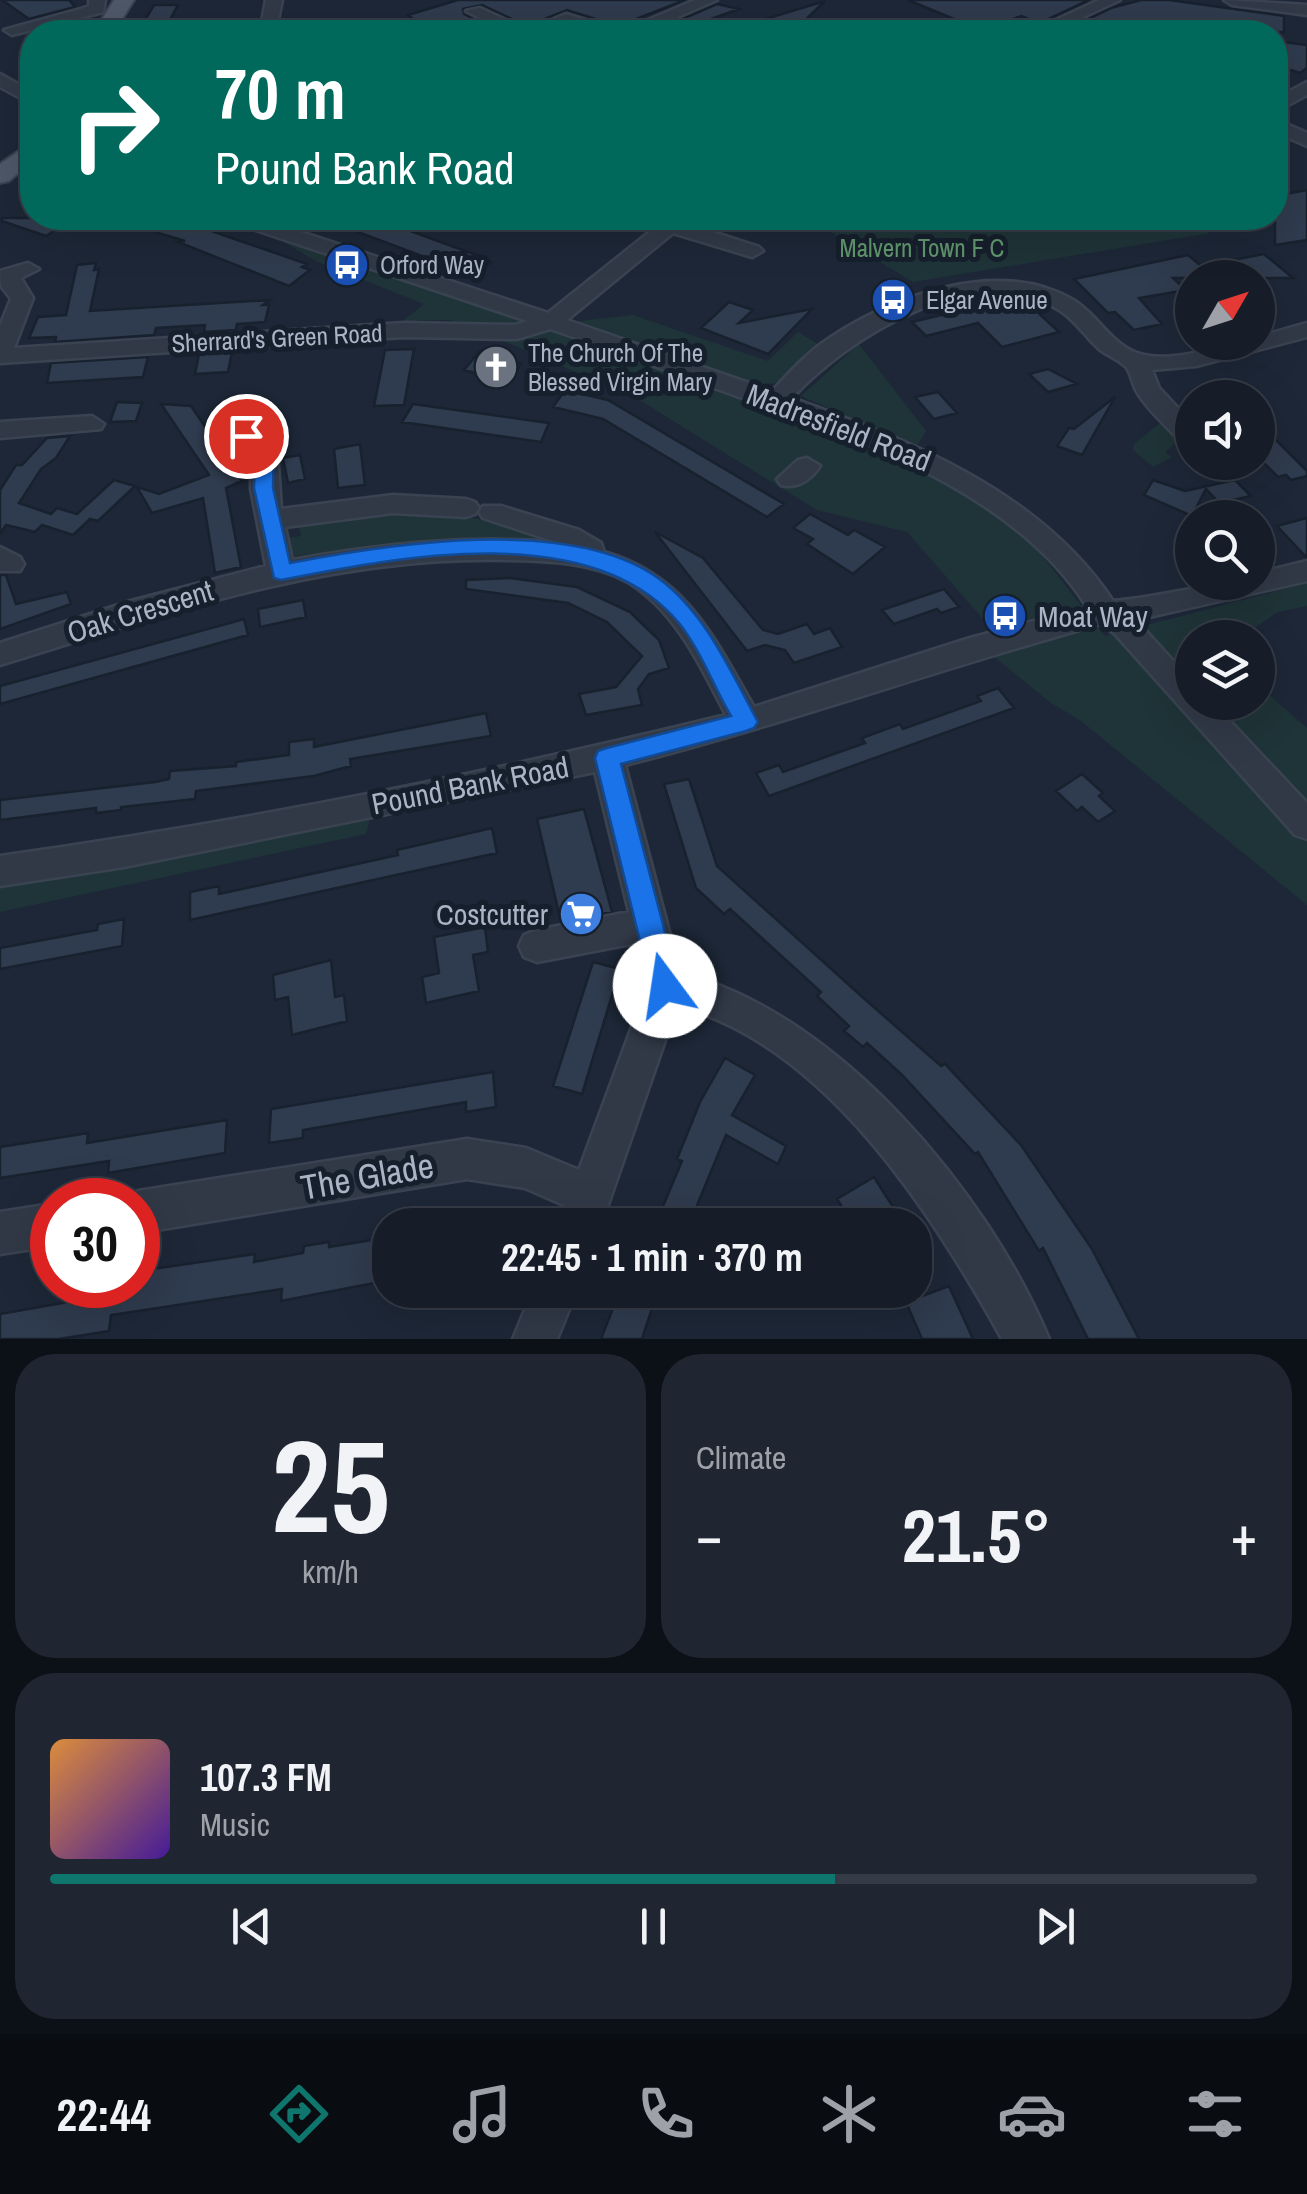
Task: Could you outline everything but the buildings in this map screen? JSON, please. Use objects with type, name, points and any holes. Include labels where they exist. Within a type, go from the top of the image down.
[{"type":"street","points":[[56,20],[97,9],[97,0]]},
{"type":"street","points":[[663,20],[709,0]]},
{"type":"street","points":[[1066,20],[1112,0]]},
{"type":"street","points":[[1232,0],[1307,10]]},
{"type":"street","points":[[474,11],[494,20]]},
{"type":"street","points":[[12,30],[20,28]]},
{"type":"street","name":"Madresfield Road","points":[[300,230],[852,428],[948,470],[1034,532],[1083,578],[1105,612],[1125,626],[1175,682]]},
{"type":"street","points":[[552,322],[664,230]]},
{"type":"street","points":[[698,230],[752,251]]},
{"type":"street","points":[[0,355],[22,298],[12,286],[9,274],[28,269]]},
{"type":"street","points":[[775,402],[838,342],[882,317],[982,288],[1011,287],[1067,305],[1091,330],[1137,362],[1148,390],[1175,428]]},
{"type":"street","name":"Sherrard's Green Road","points":[[0,355],[404,330],[517,332],[552,322]]},
{"type":"street","points":[[1137,362],[1172,362],[1307,330]]},
{"type":"street","points":[[1,433],[92,424]]},
{"type":"street","points":[[281,572],[255,443],[291,440]]},
{"type":"street","name":"Oak Crescent","points":[[270,520],[393,504],[479,510],[570,537],[604,562]]},
{"type":"street","name":"Oak Crescent","points":[[0,654],[281,572],[363,556],[472,546],[558,552],[604,562],[649,582],[688,619],[746,722]]},
{"type":"street","name":"Pound Bank Road","points":[[0,871],[124,854],[607,758],[746,722],[970,648],[1105,612],[1153,608],[1307,571]]},
{"type":"street","name":"Madresfield Road","points":[[1210,720],[1307,825]]},
{"type":"street","points":[[587,1208],[665,986],[607,758]]},
{"type":"street","points":[[537,946],[650,924]]},
{"type":"street","points":[[665,986],[695,990],[771,1030],[823,1069],[874,1117],[949,1206],[1027,1339]]},
{"type":"street","name":"The Glade","points":[[160,1208],[467,1159],[526,1168],[583,1208]]},
{"type":"street","points":[[0,1233],[30,1228]]},
{"type":"street","points":[[536,1339],[547,1308]]},
{"type":"green space","name":"Malvern Town F C","points":[[828,230],[1210,233],[913,282]]},
{"type":"green space","points":[[278,239],[657,367],[944,474],[1037,549],[1105,636],[1242,600],[1275,600],[1275,591],[1307,583],[1307,606],[1278,612],[1266,620],[1175,620],[1175,720],[1275,720],[1275,700],[1307,728],[1307,905],[1081,721],[1051,703],[993,656],[1011,651],[907,532],[817,510],[641,401],[518,347],[449,320],[403,321],[424,304],[316,261]]},
{"type":"green space","points":[[633,315],[768,361],[798,332],[818,344],[782,382],[760,385],[570,322]]},
{"type":"green space","points":[[859,344],[926,431],[917,446],[801,396]]},
{"type":"green space","points":[[1164,420],[1175,433],[1175,443],[1165,452],[1172,457],[1153,467],[1133,450],[1134,444]]},
{"type":"green space","points":[[366,510],[469,518],[568,543],[471,538],[294,556],[288,538],[301,536],[298,522]]},
{"type":"green space","points":[[370,820],[366,834],[0,912],[0,885]]},
{"type":"place","name":"Orford Way","points":[[347,265]]},
{"type":"place","name":"Elgar Avenue","points":[[893,300]]},
{"type":"place","name":"The Church Of The Blessed Virgin Mary","points":[[496,367]]},
{"type":"place","name":"Moat Way","points":[[1005,616]]},
{"type":"place","name":"Costcutter","points":[[581,914]]},
{"type":"route","points":[[246,436],[264,450],[264,488],[281,572],[363,556],[472,546],[558,552],[604,562],[649,582],[688,619],[746,722],[607,758],[665,986]]}]
